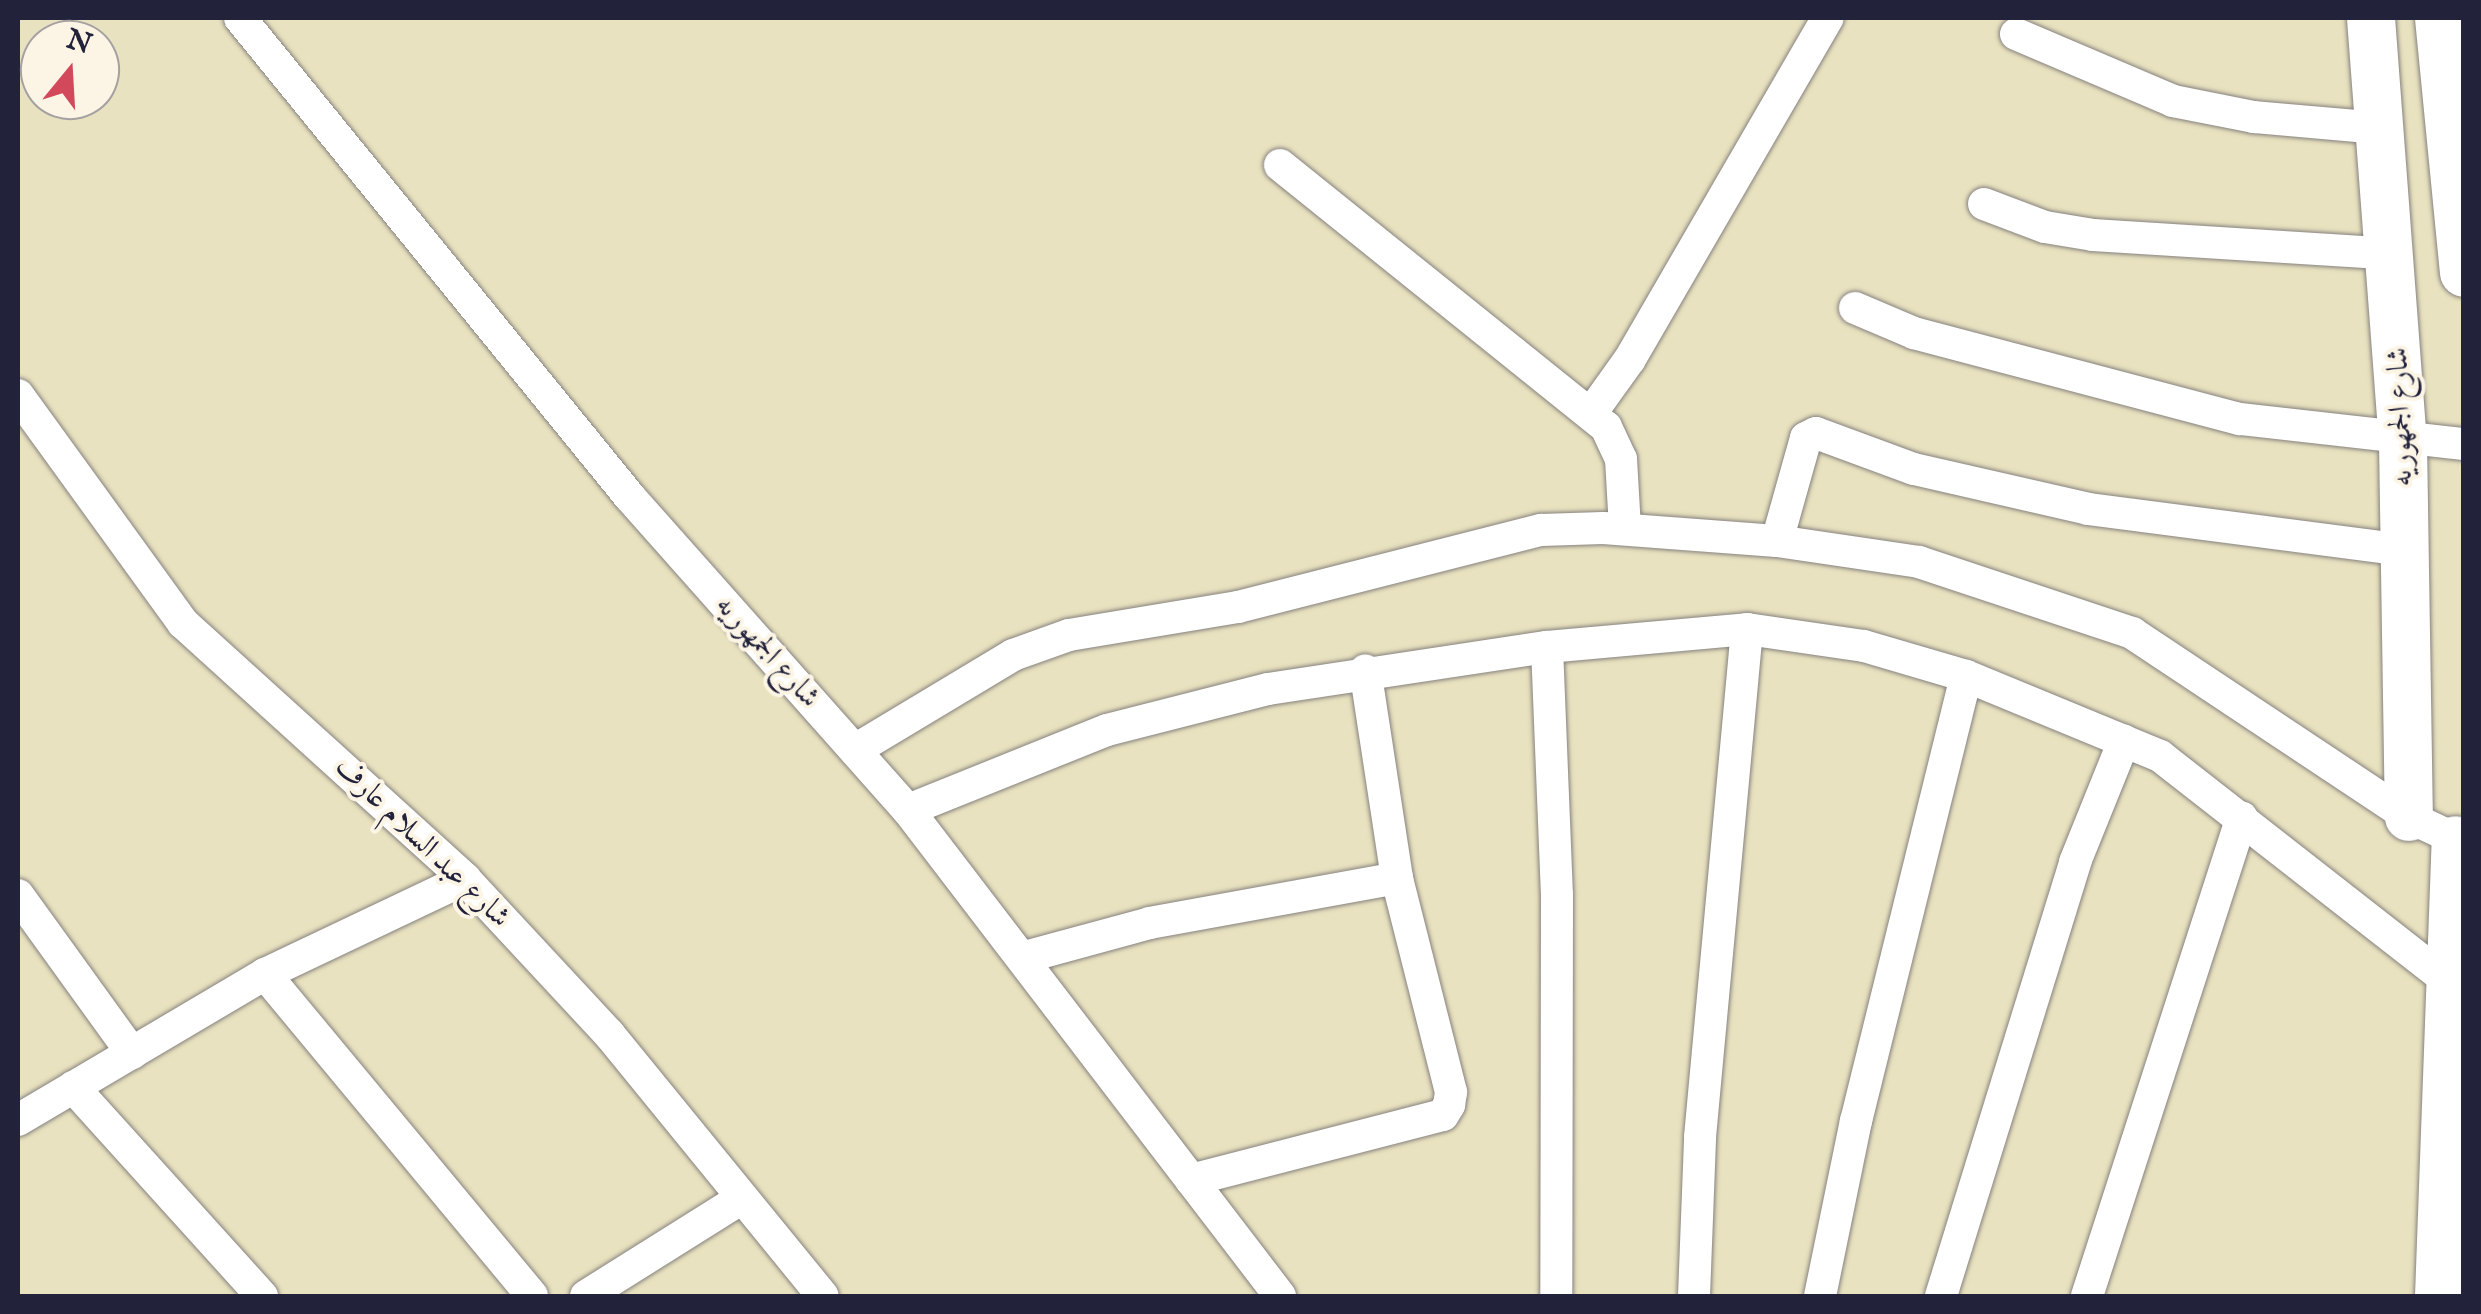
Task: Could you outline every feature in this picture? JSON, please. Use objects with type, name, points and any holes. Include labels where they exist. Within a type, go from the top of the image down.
[{"type":"street","name":"شارع الجمهوريه","points":[[240,18],[553,407],[908,810],[1025,957],[1280,1296]]},
{"type":"street","points":[[1592,412],[1630,359],[1828,18]]},
{"type":"street","name":"شارع الجمهوريه","points":[[2371,18],[2394,254],[2404,442],[2409,817]]},
{"type":"street","points":[[2439,18],[2457,134],[2462,251]]},
{"type":"street","points":[[2016,34],[2173,101],[2254,117],[2381,128]]},
{"type":"street","points":[[1280,165],[1592,412],[1622,459],[1625,529]]},
{"type":"street","points":[[1984,204],[2045,227],[2093,235],[2394,254]]},
{"type":"street","points":[[1855,308],[1914,334],[2240,420],[2404,442],[2464,444]]},
{"type":"street","name":"شارع عبد السلام عارف","points":[[18,396],[183,623],[465,878],[609,1034],[739,1200],[824,1296]]},
{"type":"street","points":[[1777,540],[1806,438],[1816,433],[1914,469],[2088,510],[2404,550]]},
{"type":"street","points":[[855,750],[1013,655],[1070,635],[1238,607],[1541,530],[1625,529],[1777,540],[1919,562],[2132,633],[2409,817],[2460,842],[2439,1296]]},
{"type":"street","points":[[1694,1296],[1700,1138],[1747,629]]},
{"type":"street","points":[[908,810],[1108,730],[1365,670],[1546,647],[1747,629],[1864,646],[1966,676],[2160,756],[2454,986]]},
{"type":"street","points":[[1546,647],[1558,894],[1556,1296]]},
{"type":"street","points":[[1192,1180],[1443,1115],[1451,1092],[1397,878],[1365,670]]},
{"type":"street","points":[[1820,1296],[1856,1121],[1966,676]]},
{"type":"street","points":[[1942,1296],[2075,862],[2124,741]]},
{"type":"street","points":[[2087,1296],[2242,817]]},
{"type":"street","points":[[18,1120],[265,974],[465,878]]},
{"type":"street","points":[[1025,957],[1150,923],[1397,878]]},
{"type":"street","points":[[18,895],[132,1053]]},
{"type":"street","points":[[265,974],[532,1296]]},
{"type":"street","points":[[73,1087],[262,1296]]},
{"type":"street","points":[[586,1296],[739,1200]]}]
